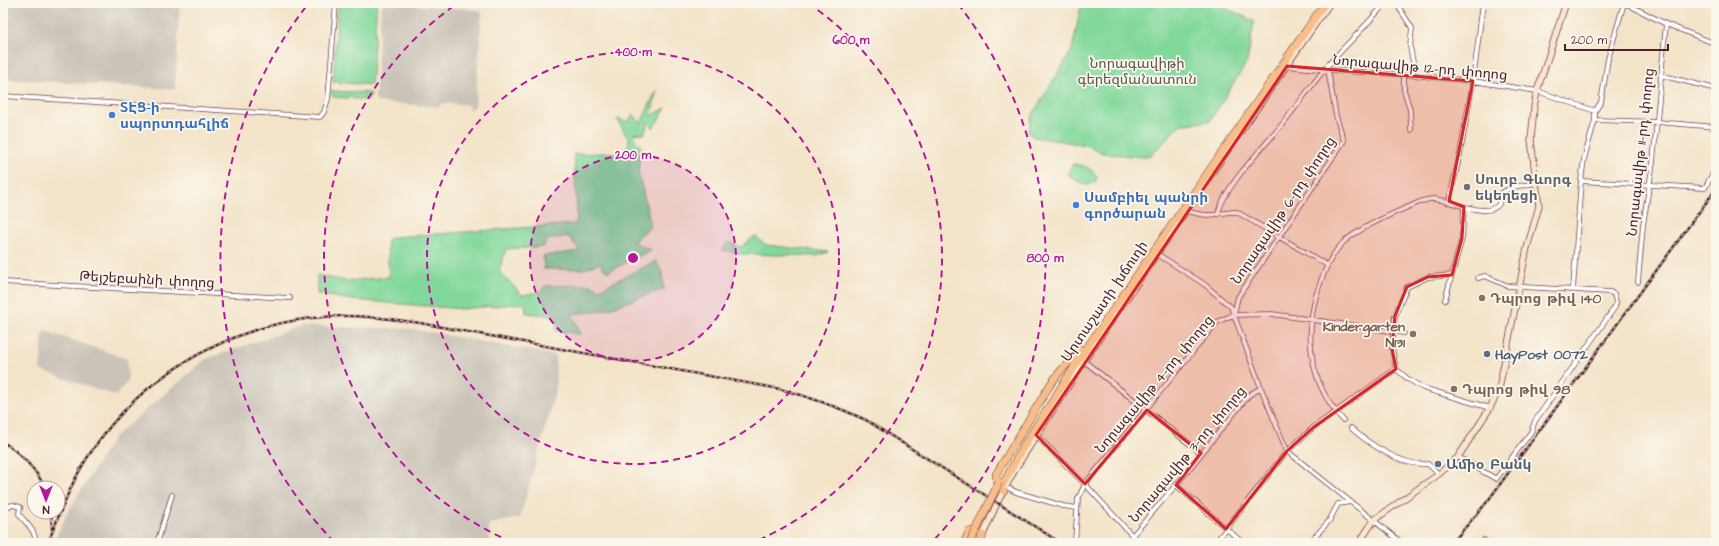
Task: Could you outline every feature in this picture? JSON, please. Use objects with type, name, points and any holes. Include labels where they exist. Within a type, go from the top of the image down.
[{"type":"highway","name":"Արտաշատի խճուղի","points":[[970,543],[1004,486],[1020,444],[1081,349],[1319,3]]},
{"type":"highway","name":"Արտաշատի խճուղի","points":[[975,543],[1023,447],[1088,346],[1325,3]]},
{"type":"highway","points":[[964,543],[970,531],[982,535],[980,543]]},
{"type":"street","points":[[3,96],[320,118],[324,112],[328,99],[336,3]]},
{"type":"street","name":"Արտաշատի խճուղի","points":[[1004,486],[1084,361],[1330,3]]},
{"type":"street","points":[[1218,214],[1220,204],[1226,195],[1326,70],[1371,21],[1385,3]]},
{"type":"street","points":[[1396,3],[1412,28],[1410,47],[1414,62],[1413,75]]},
{"type":"street","points":[[1449,201],[1452,180],[1460,154],[1473,81],[1484,3]]},
{"type":"street","points":[[1359,543],[1374,520],[1439,474],[1458,457],[1490,408],[1499,389],[1527,248],[1539,206],[1531,140],[1534,107],[1537,91],[1566,3]]},
{"type":"street","points":[[1573,289],[1584,159],[1595,120],[1595,111],[1601,102],[1608,59],[1624,3],[1666,24],[1716,44]]},
{"type":"street","name":"Նորագավիթ 11-րդ փողոց","points":[[1638,282],[1643,225],[1650,184],[1657,122],[1660,75],[1666,24]]},
{"type":"street","name":"Նորագավիթ 12-րդ փողոց","points":[[1287,66],[1473,81],[1537,91],[1595,111]]},
{"type":"street","name":"Նորագավիթ 6-րդ փողոց","points":[[1234,315],[1238,297],[1344,140],[1336,116],[1326,70]]},
{"type":"street","points":[[1404,75],[1404,90],[1410,110],[1411,130]]},
{"type":"street","points":[[1660,75],[1716,89]]},
{"type":"street","points":[[1595,120],[1657,122],[1716,127]]},
{"type":"street","points":[[1581,181],[1705,188],[1713,173]]},
{"type":"street","points":[[1343,420],[1327,398],[1317,374],[1311,353],[1310,318],[1314,297],[1327,265],[1345,241],[1392,213],[1421,201],[1433,199],[1449,201],[1472,209],[1494,209],[1499,204],[1499,197],[1505,190],[1536,183]]},
{"type":"street","points":[[1444,300],[1462,238],[1464,207]]},
{"type":"street","points":[[1186,211],[1198,215],[1218,214],[1229,211],[1237,212],[1327,265]]},
{"type":"street","name":"Նորագավիթ 6-րդ փողոց","points":[[1157,254],[1204,284],[1228,304],[1234,315],[1261,388],[1287,451],[1402,543]]},
{"type":"street","points":[[1452,274],[1428,277],[1408,287],[1394,316],[1392,348],[1396,369],[1408,379],[1423,388],[1490,408]]},
{"type":"street","points":[[1458,457],[1496,479],[1531,432],[1535,421],[1615,307],[1616,302],[1614,294],[1610,292],[1508,286],[1485,276],[1478,278]]},
{"type":"street","name":"Թեյշեբաինի փողոց","points":[[3,282],[290,298]]},
{"type":"street","name":"Նորագավիթ 4-րդ փողոց","points":[[1075,543],[1077,508],[1080,492],[1085,484],[1147,410],[1217,322],[1234,315],[1272,314],[1310,318],[1393,330],[1404,333]]},
{"type":"street","points":[[1084,361],[1201,453]]},
{"type":"street","points":[[1215,543],[1287,451],[1314,427],[1396,369]]},
{"type":"street","name":"Նորագավիթ 3-րդ փողոց","points":[[1132,536],[1176,485],[1249,395],[1261,388]]},
{"type":"street","points":[[1351,428],[1375,448],[1421,465],[1428,464],[1439,474]]},
{"type":"street","points":[[1036,435],[1085,484],[1139,543]]},
{"type":"street","points":[[1176,485],[1243,543]]},
{"type":"street","points":[[982,535],[1004,486],[1016,492],[1063,506],[1077,508]]},
{"type":"street","points":[[157,543],[172,495]]},
{"type":"street","points":[[1309,543],[1329,521],[1338,504],[1350,502]]},
{"type":"street","points":[[3,507],[14,505],[20,507],[19,514],[33,531],[36,537],[35,543]]},
{"type":"highlighted area","points":[[1287,66],[1473,81],[1449,201],[1464,207],[1462,238],[1452,275],[1428,277],[1407,287],[1395,316],[1392,348],[1396,369],[1314,427],[1287,451],[1226,529],[1176,485],[1201,453],[1147,410],[1085,484],[1036,435]]},
{"type":"shaded area","points":[[3,3],[180,3],[175,89],[3,79]]},
{"type":"shaded area","points":[[385,3],[478,10],[482,13],[475,106],[469,109],[469,105],[443,103],[439,107],[377,102],[375,99],[381,6]]},
{"type":"shaded area","points":[[301,326],[413,329],[555,355],[556,389],[520,518],[489,524],[489,543],[53,543],[64,520],[66,520],[69,510],[114,437],[206,359]]},
{"type":"shaded area","points":[[43,330],[127,359],[128,381],[116,396],[40,370]]},
{"type":"green space","points":[[338,3],[377,3],[371,85],[333,82]]},
{"type":"green space","name":"Նորագավիթի գերեզմանատուն","points":[[1095,3],[1214,3],[1254,21],[1247,62],[1210,121],[1179,125],[1151,155],[1139,157],[1103,153],[1086,145],[1034,137],[1028,133],[1031,117],[1072,50],[1081,6]]},
{"type":"green space","points":[[657,89],[651,116],[666,108],[653,128],[648,123],[644,134],[634,133],[635,140],[641,146],[638,171],[651,226],[633,242],[651,250],[607,272],[599,263],[585,269],[544,269],[543,256],[580,251],[568,236],[547,240],[543,247],[506,249],[499,271],[522,295],[540,292],[545,286],[591,285],[600,289],[656,261],[662,273],[664,289],[604,310],[572,314],[581,334],[556,331],[557,316],[526,313],[525,303],[462,309],[352,300],[317,294],[317,275],[345,281],[389,277],[387,240],[393,237],[576,224],[577,215],[574,154],[627,152],[629,140],[617,119],[628,122],[633,114],[641,123]]},
{"type":"green space","points":[[332,91],[371,93],[370,98],[367,100],[334,97],[331,95]]},
{"type":"green space","points":[[1073,164],[1090,169],[1097,177],[1095,182],[1087,185],[1071,178],[1068,171]]},
{"type":"green space","points":[[755,236],[766,245],[828,252],[817,256],[742,254],[722,250],[728,242],[741,247]]},
{"type":"railway","points":[[1452,543],[1487,502],[1716,189]]},
{"type":"railway","points":[[48,543],[71,487],[89,455],[112,424],[138,397],[168,373],[200,354],[234,338],[270,326],[307,319],[345,316],[373,317],[420,323],[780,389],[802,395],[866,420],[1061,543]]},
{"type":"railway","points":[[3,442],[27,462],[41,480]]},
{"type":"railway","points":[[51,520],[52,529]]},
{"type":"place","name":"ՏԷՑ-ի սպորտդահլիճ","points":[[112,115]]},
{"type":"place","name":"Սուրբ Գևորգ եկեղեցի","points":[[1467,187]]},
{"type":"place","name":"Սամբիել պանրի գործարան","points":[[1076,205]]},
{"type":"place","name":"Դպրոց թիվ 140","points":[[1482,298]]},
{"type":"place","name":"Kindergarten N131","points":[[1413,334]]},
{"type":"place","name":"HayPost 0072","points":[[1487,354]]},
{"type":"place","name":"Դպրոց թիվ 98","points":[[1454,389]]},
{"type":"place","name":"Ամիօ Բանկ","points":[[1438,464]]}]
